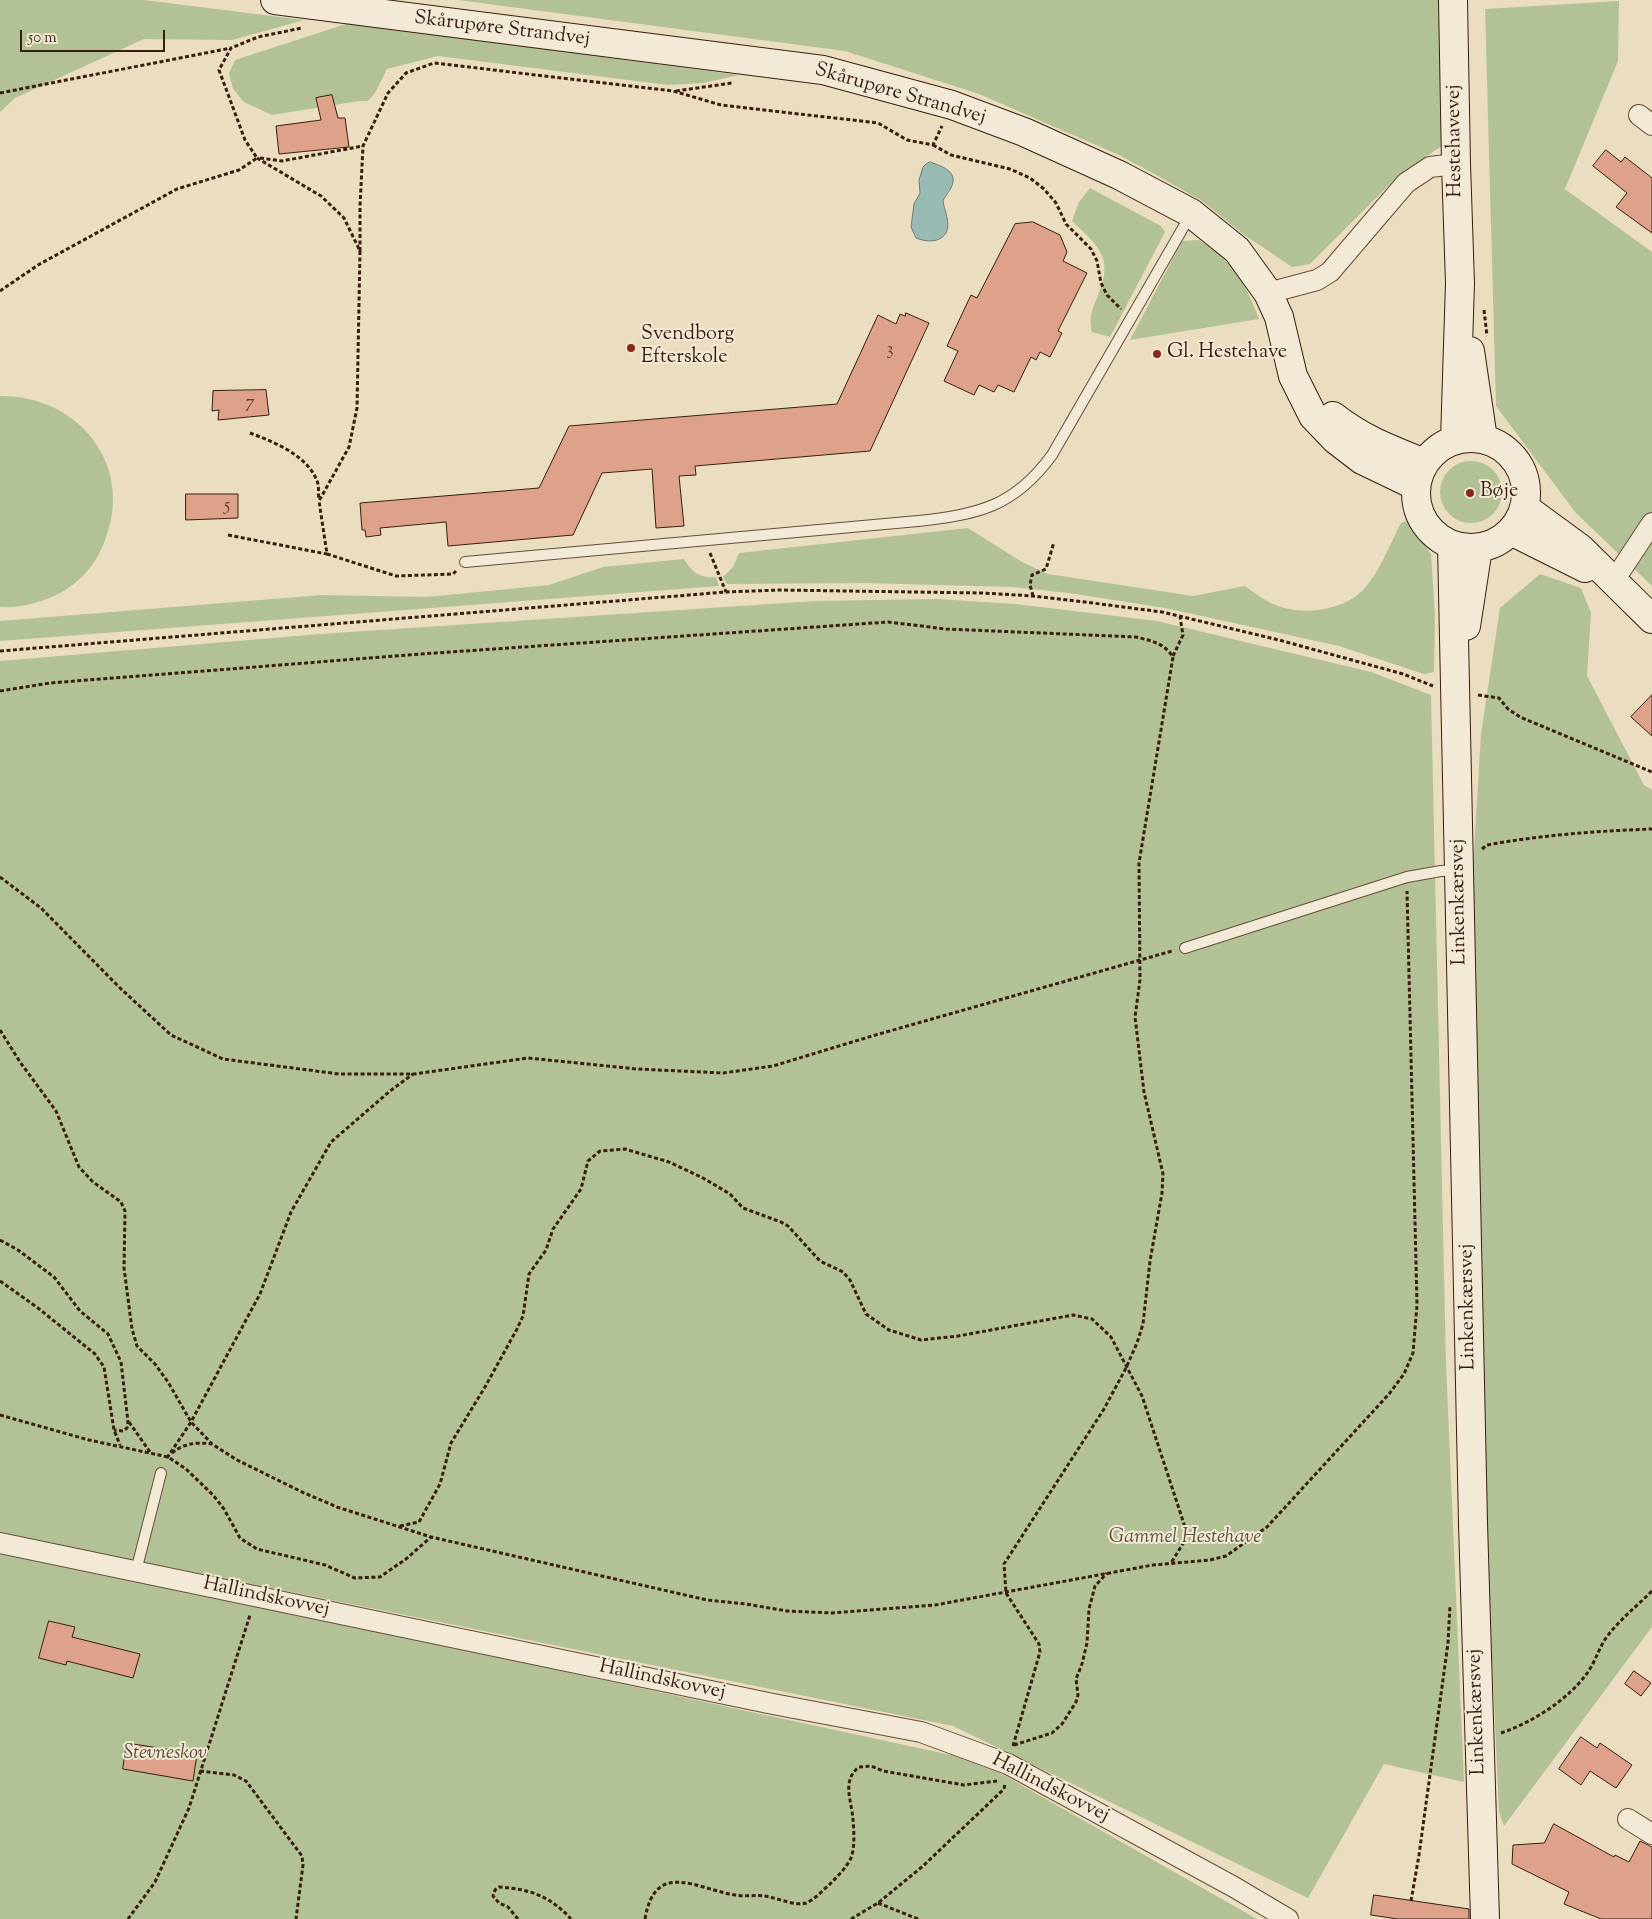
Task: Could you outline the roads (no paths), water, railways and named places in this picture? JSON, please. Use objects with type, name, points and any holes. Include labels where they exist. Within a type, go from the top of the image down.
[{"type":"street","name":"Skårupøre Strandvej","points":[[275,0],[822,70],[952,105],[1024,132],[1119,175],[1191,213],[1237,250],[1268,293],[1279,317],[1293,376],[1330,414],[1352,431],[1376,444],[1420,474]]},
{"type":"street","name":"Hestehavevej","points":[[1453,0],[1460,283],[1455,440]]},
{"type":"street","points":[[1268,293],[1318,280],[1330,272],[1406,184],[1430,167],[1456,164]]},
{"type":"street","name":"Hestehavevej","points":[[1460,283],[1483,439]]},
{"type":"street","points":[[1483,439],[1501,447],[1514,458],[1522,473],[1526,490],[1524,507],[1521,516],[1511,531],[1501,539],[1478,548],[1465,548],[1452,545],[1440,539],[1423,522],[1417,505],[1420,474],[1438,449],[1455,440],[1483,439]]},
{"type":"street","points":[[1524,507],[1580,548],[1652,619]]},
{"type":"street","points":[[1614,582],[1652,523]]},
{"type":"street","points":[[1511,531],[1614,582]]},
{"type":"street","name":"Linkenkærsvej","points":[[1452,545],[1484,1919]]},
{"type":"street","name":"Linkenkærsvej","points":[[1455,694],[1478,548]]},
{"type":"street","name":"Hallindskovvej","points":[[0,1542],[772,1704],[921,1732],[1011,1754],[1288,1919]]},
{"type":"street","points":[[1628,1820],[1652,1834]]},
{"type":"lane","points":[[466,562],[918,521],[956,516],[992,507],[1017,492],[1037,476],[1052,456],[1191,213]]},
{"type":"lane","points":[[1185,948],[1407,877],[1441,870],[1460,870]]},
{"type":"lane","points":[[136,1571],[161,1474]]},
{"type":"water","points":[[930,162],[949,171],[952,174],[953,182],[943,201],[948,222],[947,231],[941,238],[926,241],[916,238],[911,227],[914,204],[920,193],[919,180],[923,167]]},
{"type":"place","name":"Svendborg Efterskole","points":[[631,348]]},
{"type":"place","name":"Gl. Hestehave","points":[[1157,354]]},
{"type":"place","name":"Bøje","points":[[1470,493]]},
{"type":"park label","name":"Gammel Hestehave","points":[[1185,1539]]},
{"type":"park label","name":"Stevneskov","points":[[165,1755]]}]
